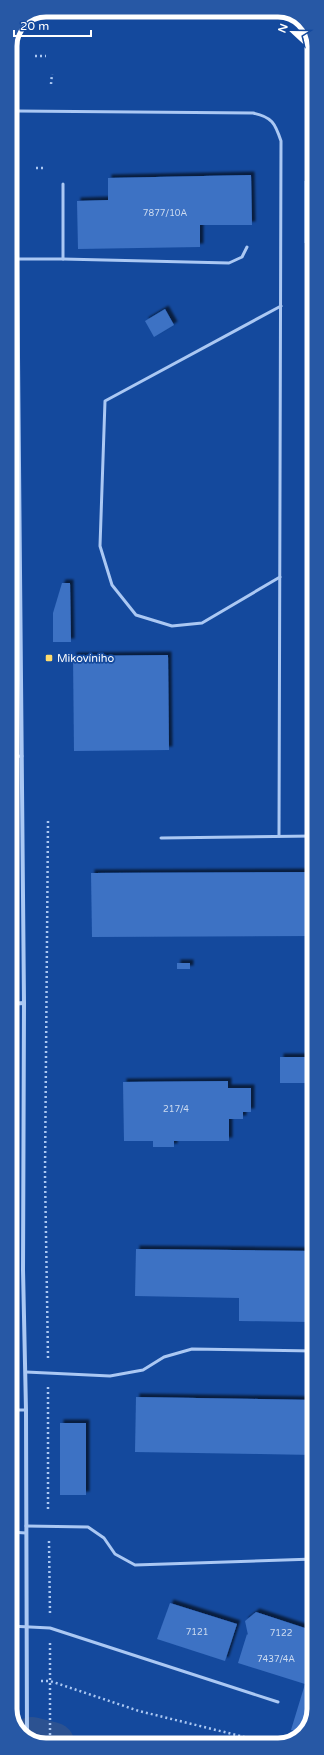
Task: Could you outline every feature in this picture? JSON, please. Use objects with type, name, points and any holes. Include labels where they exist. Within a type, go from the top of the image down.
[{"type":"street","points":[[17,185],[24,1003],[23,1270],[26,1372],[27,1731]]},
{"type":"street","points":[[17,1004],[24,1003]]},
{"type":"lane","points":[[17,111],[253,113],[266,116],[277,127],[282,141],[279,836]]},
{"type":"lane","points":[[63,184],[63,259]]},
{"type":"lane","points":[[18,259],[229,263],[242,258],[247,247]]},
{"type":"lane","points":[[280,577],[202,623],[172,626],[136,615],[112,585],[100,546],[105,401],[281,306]]},
{"type":"lane","points":[[17,756],[22,756]]},
{"type":"lane","points":[[161,838],[307,836]]},
{"type":"lane","points":[[26,1372],[110,1376],[143,1370],[164,1357],[192,1349],[307,1351]]},
{"type":"lane","points":[[17,1410],[26,1410]]},
{"type":"lane","points":[[26,1526],[88,1527],[104,1538],[115,1554],[134,1565],[307,1559]]},
{"type":"lane","points":[[17,1532],[26,1533]]},
{"type":"lane","points":[[17,1626],[50,1628],[278,1702]]},
{"type":"path","points":[[35,56],[46,56]]},
{"type":"path","points":[[51,84],[52,74]]},
{"type":"path","points":[[36,168],[44,168]]},
{"type":"path","points":[[48,821],[45,1174],[48,1373],[50,1738]]},
{"type":"path","points":[[50,1681],[139,1711],[249,1738]]},
{"type":"building","points":[[251,175],[252,225],[200,225],[200,247],[78,249],[77,201],[108,200],[108,178]]},
{"type":"building","points":[[304,181],[307,181],[307,243],[304,243]]},
{"type":"building","points":[[165,309],[174,325],[154,337],[145,321]]},
{"type":"building","points":[[62,583],[70,583],[71,642],[53,642],[53,613]]},
{"type":"building","points":[[168,655],[169,750],[74,751],[73,656]]},
{"type":"building","points":[[307,872],[307,936],[92,937],[91,873]]},
{"type":"building","points":[[177,963],[190,963],[190,969],[177,969]]},
{"type":"building","points":[[280,1057],[307,1057],[307,1083],[280,1083]]},
{"type":"building","points":[[228,1081],[228,1088],[251,1088],[251,1112],[243,1112],[243,1119],[229,1119],[229,1141],[174,1141],[174,1147],[153,1147],[153,1141],[124,1141],[123,1082]]},
{"type":"building","points":[[136,1249],[307,1251],[307,1322],[239,1321],[239,1298],[135,1296]]},
{"type":"building","points":[[136,1397],[307,1400],[307,1455],[135,1452]]},
{"type":"building","points":[[60,1423],[86,1423],[86,1495],[60,1495]]},
{"type":"building","points":[[170,1603],[237,1624],[225,1661],[157,1639]]},
{"type":"building","points":[[256,1612],[307,1629],[307,1709],[305,1720],[297,1731],[291,1730],[305,1684],[238,1663],[247,1634],[248,1635],[245,1621]]},
{"type":"place","name":"Mikovíniho","points":[[49,658]]}]
